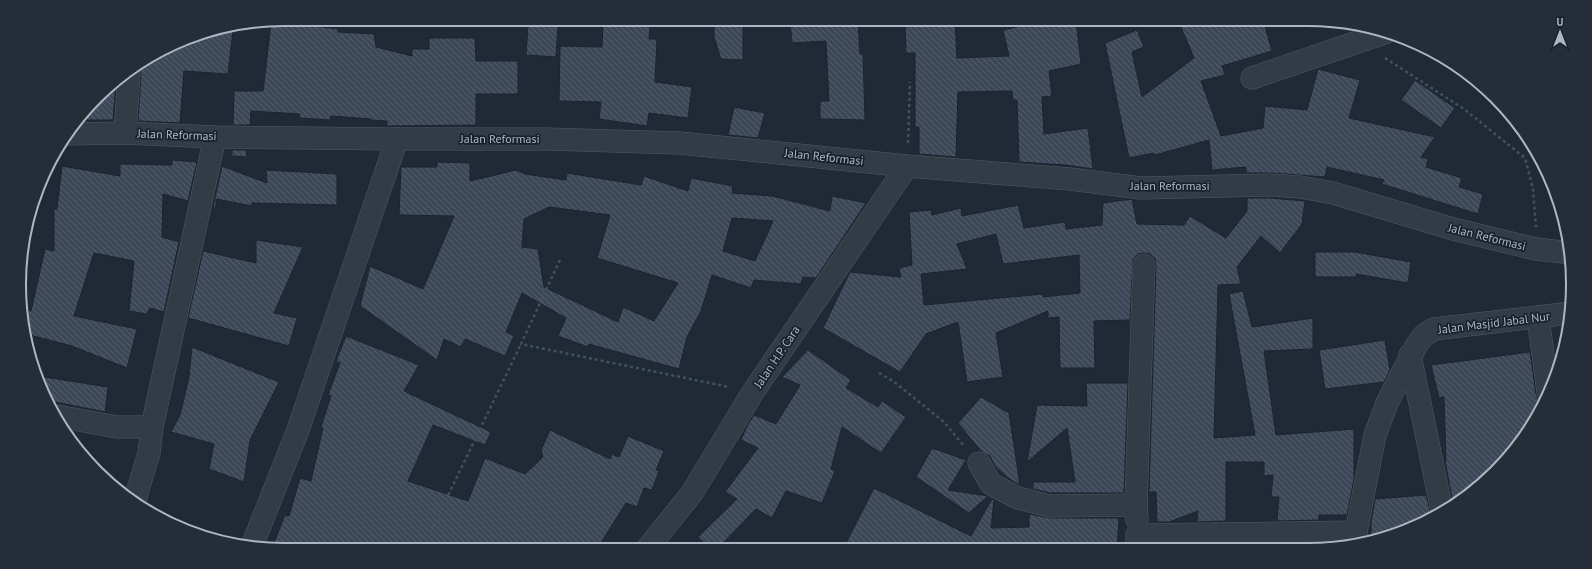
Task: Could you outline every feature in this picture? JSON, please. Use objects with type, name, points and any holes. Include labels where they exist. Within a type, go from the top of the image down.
[{"type":"street","points":[[1252,78],[1377,36]]},
{"type":"street","points":[[125,133],[129,78]]},
{"type":"street","name":"Jalan Reformasi","points":[[75,134],[125,133],[215,137],[397,139],[548,139],[680,143],[907,166],[1070,179],[1141,188],[1270,185],[1300,187],[1333,193],[1453,230],[1536,249],[1564,252]]},
{"type":"street","points":[[136,496],[149,453],[152,427],[215,137]]},
{"type":"street","points":[[254,541],[298,430],[397,139]]},
{"type":"street","name":"Jalan H.P. Cara","points":[[652,543],[692,494],[753,392],[907,166]]},
{"type":"street","points":[[1144,265],[1136,505],[1137,542],[1356,538]]},
{"type":"street","name":"Jalan Masjid Jabal Nur","points":[[1356,538],[1375,436],[1387,403],[1410,355],[1423,336],[1434,329],[1564,314]]},
{"type":"street","points":[[1538,317],[1547,382]]},
{"type":"street","points":[[1410,355],[1441,506]]},
{"type":"street","points":[[63,417],[117,428],[152,427]]},
{"type":"street","points":[[978,463],[991,484],[1018,498],[1049,506],[1136,505]]},
{"type":"path","points":[[1364,41],[1385,58],[1464,108],[1525,158],[1533,189],[1536,249]]},
{"type":"path","points":[[907,166],[910,82]]},
{"type":"path","points":[[427,543],[429,535],[560,260]]},
{"type":"path","points":[[521,344],[753,392]]},
{"type":"path","points":[[878,372],[893,381],[944,422],[978,463]]},
{"type":"building","points":[[313,26],[338,29],[338,32],[374,34],[376,47],[412,56],[412,49],[429,49],[429,38],[475,38],[476,61],[518,61],[518,94],[476,94],[476,125],[387,126],[387,121],[371,119],[331,116],[330,120],[299,118],[300,114],[251,111],[250,125],[233,125],[234,91],[263,91],[271,27]]},
{"type":"building","points":[[528,26],[558,26],[556,57],[526,55]]},
{"type":"building","points":[[603,26],[650,26],[649,39],[657,39],[655,82],[692,87],[688,118],[649,113],[647,126],[599,119],[601,102],[559,101],[560,46],[602,47]]},
{"type":"building","points":[[714,26],[743,26],[743,60],[721,59],[714,37]]},
{"type":"building","points":[[790,26],[858,26],[860,54],[863,54],[865,120],[820,119],[820,101],[829,101],[826,41],[792,43]]},
{"type":"building","points":[[905,26],[955,26],[957,58],[1009,56],[1003,30],[1021,26],[1077,26],[1081,64],[1049,71],[1052,96],[1042,97],[1044,134],[1088,128],[1093,169],[1066,165],[1019,162],[1017,100],[1013,100],[1012,91],[958,92],[956,157],[919,154],[919,127],[915,127],[915,53],[906,53]]},
{"type":"building","points":[[1181,26],[1265,26],[1272,51],[1222,66],[1225,75],[1201,81],[1221,136],[1263,128],[1265,106],[1307,110],[1318,69],[1360,80],[1349,118],[1435,137],[1421,157],[1428,159],[1426,167],[1462,178],[1459,187],[1483,194],[1478,214],[1382,184],[1384,180],[1327,167],[1325,177],[1271,173],[1246,173],[1246,167],[1212,170],[1209,140],[1155,155],[1154,153],[1129,158],[1105,43],[1137,30],[1144,47],[1132,52],[1142,97],[1194,58]]},
{"type":"building","points":[[233,31],[228,74],[184,71],[180,123],[138,121],[140,71],[170,53],[201,40]]},
{"type":"building","points":[[1415,80],[1455,108],[1441,128],[1401,100]]},
{"type":"building","points":[[115,89],[113,120],[85,120]]},
{"type":"building","points":[[734,107],[765,113],[758,138],[728,135]]},
{"type":"building","points":[[232,150],[247,150],[246,157],[232,156]]},
{"type":"building","points":[[172,160],[197,162],[188,201],[163,194],[162,237],[179,242],[164,312],[150,308],[147,314],[129,311],[134,261],[94,253],[74,316],[137,329],[127,368],[72,346],[31,335],[28,311],[31,311],[45,249],[54,251],[54,209],[57,209],[62,166],[120,176],[120,164],[172,165]]},
{"type":"building","points":[[437,162],[470,163],[470,181],[516,170],[525,174],[566,180],[567,173],[641,185],[644,176],[688,191],[691,178],[733,186],[732,193],[772,196],[830,211],[832,196],[866,203],[816,278],[803,277],[801,284],[754,280],[751,288],[712,275],[701,311],[687,337],[679,369],[589,344],[588,347],[558,336],[566,318],[522,293],[506,332],[514,336],[505,356],[465,339],[461,347],[444,339],[437,360],[360,306],[370,266],[423,289],[454,216],[399,215],[401,167],[437,167]],"holes":[[[549,207],[610,215],[597,258],[678,283],[654,321],[623,307],[618,322],[544,287],[538,249],[522,247],[524,219]],[[732,218],[773,221],[755,261],[723,251]]]},
{"type":"building","points":[[222,166],[267,183],[266,170],[337,174],[337,205],[252,203],[252,206],[216,199],[216,208],[213,207]]},
{"type":"building","points":[[1247,198],[1305,201],[1302,224],[1280,253],[1261,236],[1237,267],[1241,284],[1218,285],[1214,438],[1255,435],[1229,294],[1243,291],[1252,327],[1313,318],[1313,349],[1264,351],[1276,435],[1354,429],[1354,479],[1347,515],[1319,515],[1319,520],[1277,521],[1279,497],[1271,497],[1273,475],[1264,476],[1264,462],[1226,462],[1226,521],[1197,522],[1198,511],[1169,522],[1157,522],[1156,492],[1149,492],[1156,265],[1155,259],[1150,254],[1138,254],[1133,259],[1130,320],[1094,321],[1095,368],[1060,368],[1059,317],[1048,318],[1048,311],[996,333],[1003,377],[967,382],[958,322],[926,334],[900,372],[823,328],[850,272],[901,277],[899,268],[912,265],[909,212],[931,210],[932,215],[961,208],[962,216],[1018,205],[1024,228],[1065,222],[1066,229],[1102,225],[1103,203],[1132,199],[1137,224],[1184,225],[1190,216],[1226,238],[1247,211]],"holes":[[[996,234],[1003,264],[1079,255],[1080,293],[1043,297],[1043,294],[924,305],[921,274],[967,269],[957,244]]]},
{"type":"building","points":[[256,240],[303,247],[274,313],[297,318],[289,346],[188,318],[203,251],[256,263]]},
{"type":"building","points":[[1315,252],[1355,252],[1411,262],[1408,283],[1356,274],[1356,277],[1315,277]]},
{"type":"building","points":[[346,336],[419,365],[404,391],[491,432],[485,445],[433,425],[408,481],[468,501],[485,458],[525,474],[543,457],[541,450],[550,430],[610,459],[612,454],[619,457],[628,436],[664,451],[656,470],[659,471],[652,490],[644,488],[637,507],[626,503],[601,543],[274,542],[285,515],[289,516],[300,478],[311,481],[323,428],[321,427],[331,396],[328,395],[340,363],[336,361]]},
{"type":"building","points":[[1385,340],[1390,370],[1384,382],[1325,389],[1319,350]]},
{"type":"building","points":[[192,347],[279,382],[250,440],[244,482],[209,469],[214,444],[171,432],[180,415],[189,377]]},
{"type":"building","points":[[808,350],[851,380],[846,388],[878,407],[882,401],[906,417],[881,453],[842,427],[831,469],[835,471],[822,503],[786,491],[772,518],[756,509],[723,543],[704,543],[698,537],[737,499],[725,492],[758,448],[741,440],[747,426],[754,415],[776,424],[800,385],[782,377]]},
{"type":"building","points":[[1530,352],[1536,394],[1539,400],[1513,442],[1502,455],[1478,479],[1452,498],[1445,461],[1444,397],[1439,398],[1431,365]]},
{"type":"building","points":[[44,377],[108,387],[105,412],[55,402]]},
{"type":"building","points":[[1086,383],[1128,383],[1124,493],[1051,493],[1033,489],[1033,482],[1075,482],[1067,428],[1027,462],[1037,405],[1087,406]]},
{"type":"building","points":[[981,397],[1009,413],[1020,485],[1008,478],[995,466],[990,456],[981,451],[958,423]]},
{"type":"building","points":[[932,448],[966,460],[948,490],[988,496],[969,513],[916,477]]},
{"type":"building","points":[[874,488],[971,536],[992,499],[994,500],[991,528],[1029,527],[1029,514],[1049,518],[1119,518],[1117,543],[846,543]]},
{"type":"building","points":[[1426,495],[1430,512],[1391,529],[1371,535],[1371,522],[1375,499]]}]
